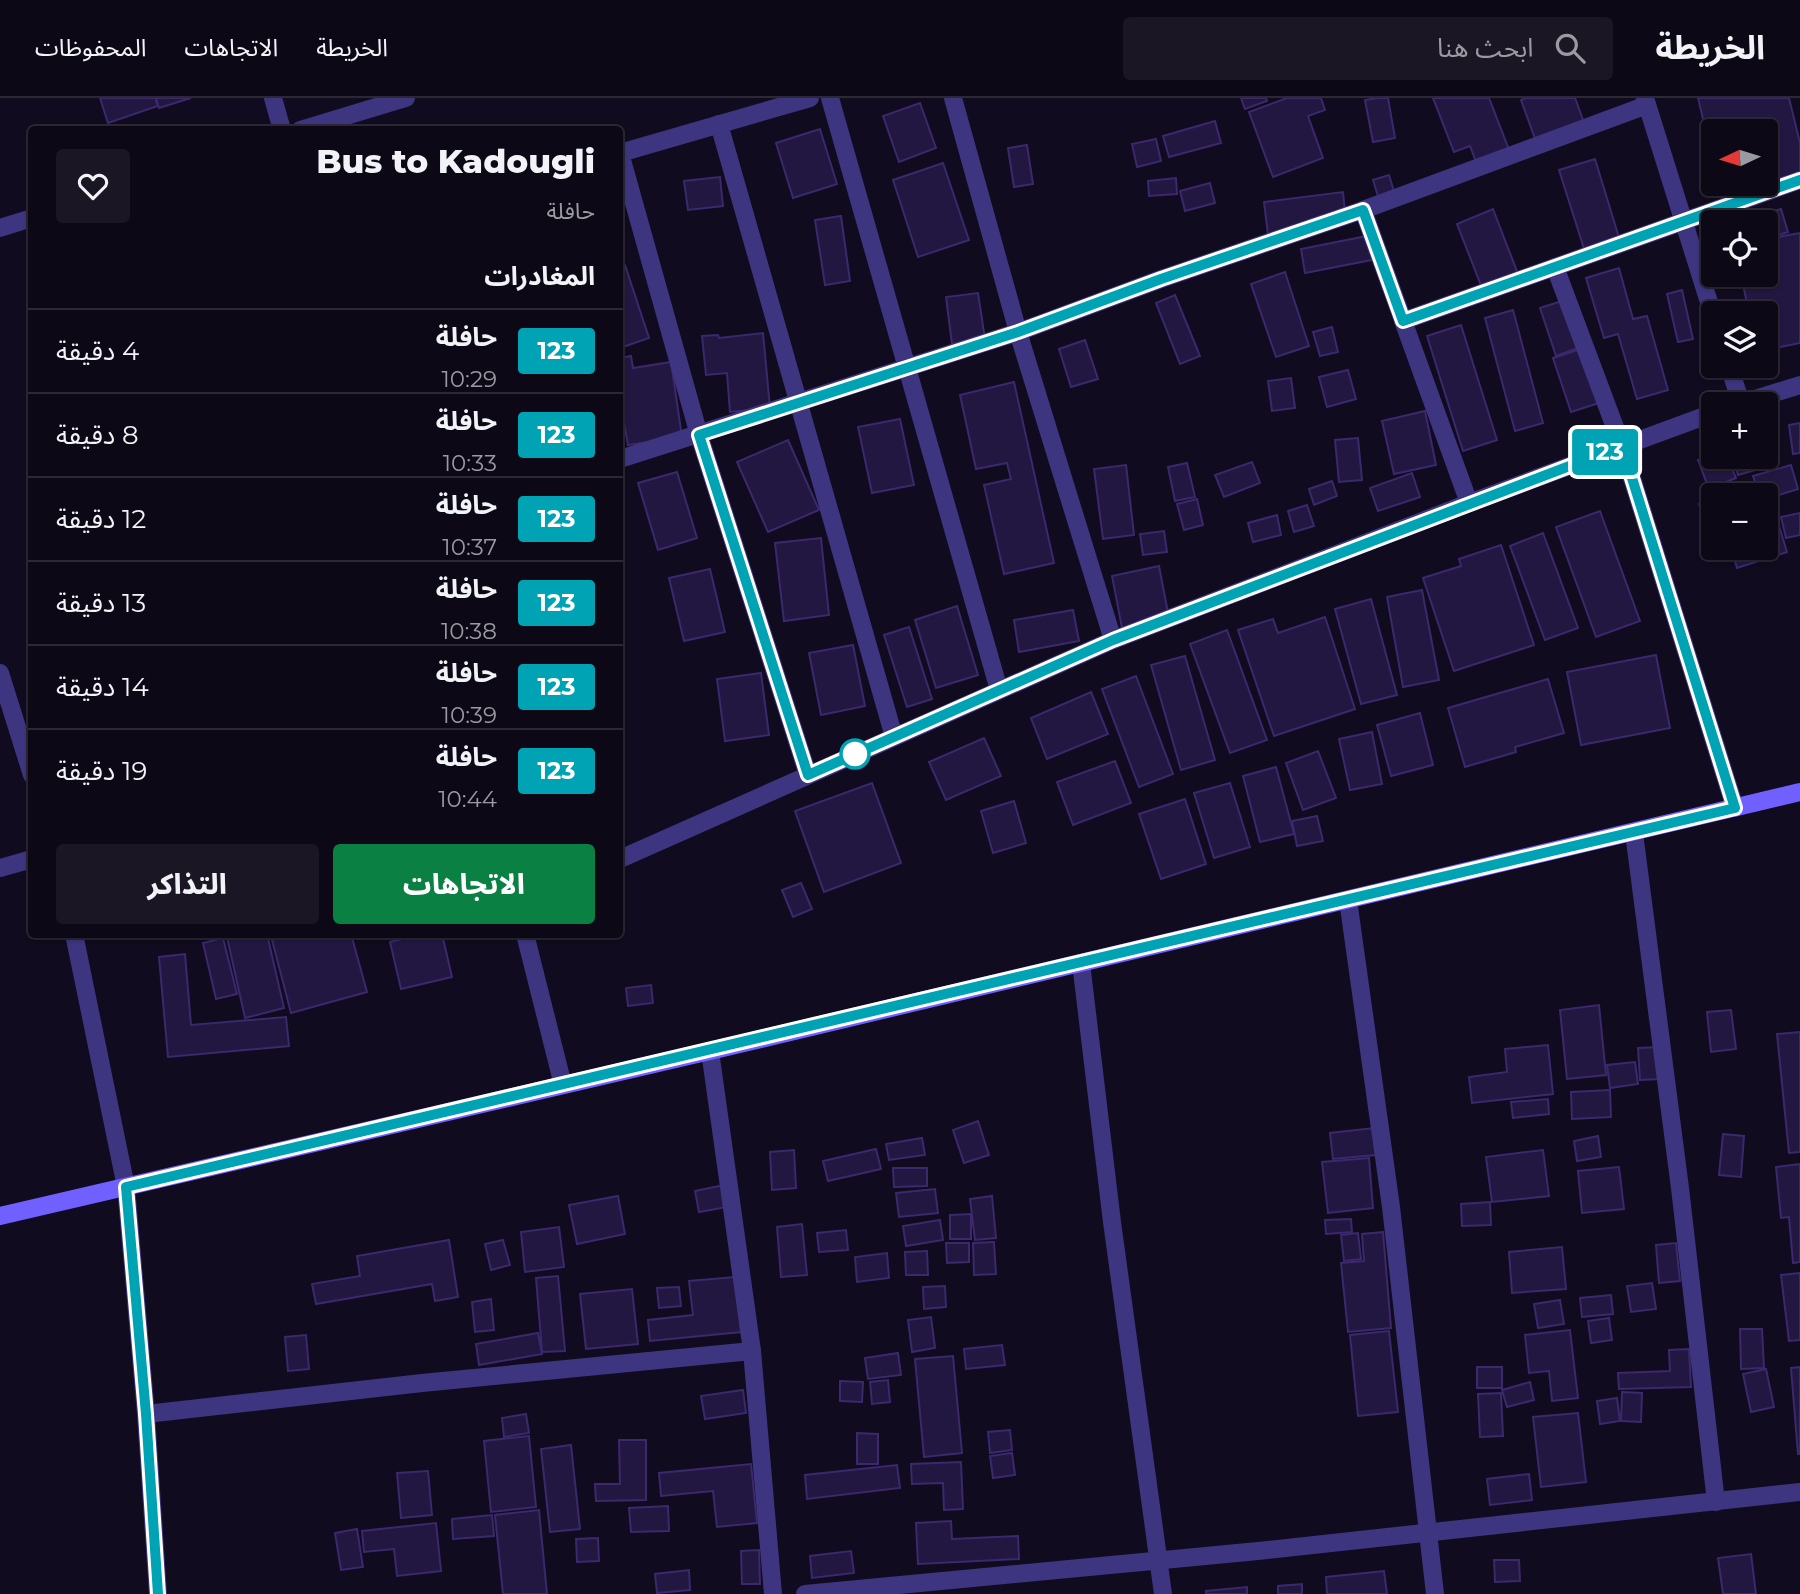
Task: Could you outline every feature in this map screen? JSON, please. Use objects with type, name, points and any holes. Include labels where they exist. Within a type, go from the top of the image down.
[{"type":"main road","points":[[0,1216],[1800,792]]},
{"type":"street","points":[[273,98],[281,126]]},
{"type":"street","points":[[313,126],[406,98]]},
{"type":"street","points":[[623,152],[810,98]]},
{"type":"street","points":[[830,98],[999,690]]},
{"type":"street","points":[[953,98],[1018,332],[1113,640]]},
{"type":"street","points":[[623,458],[1018,332],[1161,279],[1363,210],[1646,102],[1709,301]]},
{"type":"street","points":[[719,124],[894,737]]},
{"type":"street","points":[[623,164],[699,435],[808,775]]},
{"type":"street","points":[[1403,321],[1800,180]]},
{"type":"street","points":[[1363,210],[1469,503]]},
{"type":"street","points":[[0,228],[28,219]]},
{"type":"street","points":[[1555,267],[1622,446],[1735,808]]},
{"type":"street","points":[[1778,392],[1800,385]]},
{"type":"street","points":[[623,858],[1113,640],[1469,503],[1701,418]]},
{"type":"street","points":[[0,673],[28,762]]},
{"type":"street","points":[[1634,833],[1680,1188],[1716,1502]]},
{"type":"street","points":[[0,868],[28,860]]},
{"type":"street","points":[[1348,900],[1391,1207],[1435,1594]]},
{"type":"street","points":[[76,938],[126,1187],[146,1414],[158,1594]]},
{"type":"street","points":[[526,938],[562,1084]]},
{"type":"street","points":[[1082,963],[1114,1236],[1163,1594]]},
{"type":"street","points":[[709,1051],[752,1351],[773,1594]]},
{"type":"street","points":[[146,1414],[422,1383],[752,1351]]},
{"type":"street","points":[[805,1594],[1160,1561],[1800,1492]]},
{"type":"building","points":[[100,98],[155,98],[158,106],[108,123]]},
{"type":"building","points":[[156,98],[191,98],[159,108]]},
{"type":"building","points":[[1241,98],[1266,98],[1267,101],[1245,109]]},
{"type":"building","points":[[1287,98],[1321,98],[1325,110],[1308,116],[1323,158],[1273,177],[1249,112]]},
{"type":"building","points":[[1388,98],[1395,138],[1373,142],[1365,100]]},
{"type":"building","points":[[1433,98],[1489,98],[1513,160],[1480,172],[1470,146],[1454,152]]},
{"type":"building","points":[[1575,98],[1586,128],[1538,147],[1521,100]]},
{"type":"building","points":[[1698,98],[1789,98],[1800,143],[1800,174],[1778,179],[1778,119],[1703,119]]},
{"type":"building","points":[[920,103],[936,148],[899,162],[883,116]]},
{"type":"building","points":[[1215,121],[1221,143],[1169,157],[1163,136]]},
{"type":"building","points":[[820,129],[837,184],[793,198],[776,143]]},
{"type":"building","points":[[1156,139],[1161,161],[1137,167],[1132,144]]},
{"type":"building","points":[[1027,145],[1033,184],[1014,187],[1008,148]]},
{"type":"building","points":[[1595,159],[1621,244],[1586,255],[1559,170]]},
{"type":"building","points":[[943,163],[969,240],[918,257],[893,180]]},
{"type":"building","points":[[1389,175],[1396,198],[1380,203],[1373,180]]},
{"type":"building","points":[[720,177],[723,206],[688,210],[684,181]]},
{"type":"building","points":[[1176,178],[1177,194],[1149,196],[1148,181]]},
{"type":"building","points":[[1210,183],[1215,203],[1185,211],[1180,191]]},
{"type":"building","points":[[1343,192],[1346,221],[1269,243],[1264,202]]},
{"type":"building","points":[[1493,209],[1518,274],[1482,288],[1457,224]]},
{"type":"building","points":[[1781,209],[1788,232],[1778,235],[1778,210]]},
{"type":"building","points":[[841,216],[850,281],[825,285],[815,220]]},
{"type":"building","points":[[1800,233],[1800,343],[1778,348],[1778,301],[1746,301],[1744,287],[1778,287],[1778,237]]},
{"type":"building","points":[[1367,236],[1372,260],[1305,273],[1301,249]]},
{"type":"building","points":[[625,265],[649,338],[623,347]]},
{"type":"building","points":[[1619,268],[1633,319],[1647,316],[1668,390],[1637,399],[1618,334],[1604,338],[1586,278]]},
{"type":"building","points":[[1285,272],[1309,346],[1276,357],[1251,284]]},
{"type":"building","points":[[1682,290],[1693,339],[1678,342],[1667,294]]},
{"type":"building","points":[[978,293],[985,339],[952,344],[946,297]]},
{"type":"building","points":[[1175,295],[1200,356],[1180,364],[1156,303]]},
{"type":"building","points":[[1565,300],[1581,347],[1556,356],[1540,308]]},
{"type":"building","points":[[1513,310],[1543,423],[1515,431],[1485,318]]},
{"type":"building","points":[[1461,325],[1497,440],[1463,451],[1427,336]]},
{"type":"building","points":[[1332,327],[1338,352],[1320,356],[1313,332]]},
{"type":"building","points":[[763,333],[770,408],[730,412],[727,373],[706,375],[702,336],[718,335],[719,338]]},
{"type":"building","points":[[1085,340],[1098,379],[1071,387],[1059,349]]},
{"type":"building","points":[[1584,348],[1602,402],[1571,412],[1553,358]]},
{"type":"building","points":[[631,356],[633,368],[671,362],[682,437],[628,445],[623,418],[623,357]]},
{"type":"building","points":[[1348,370],[1356,399],[1327,407],[1319,377]]},
{"type":"building","points":[[1291,378],[1295,408],[1272,411],[1268,381]]},
{"type":"building","points":[[1014,382],[1054,563],[1004,574],[984,485],[1011,479],[1007,463],[976,469],[960,395]]},
{"type":"building","points":[[1425,411],[1436,465],[1394,474],[1382,421]]},
{"type":"building","points":[[900,419],[914,485],[872,493],[858,427]]},
{"type":"building","points":[[1800,423],[1800,453],[1793,454],[1789,425]]},
{"type":"building","points":[[1358,438],[1362,480],[1339,482],[1335,440]]},
{"type":"building","points":[[788,440],[819,510],[768,532],[737,462]]},
{"type":"building","points":[[1252,462],[1260,483],[1224,497],[1215,475]]},
{"type":"building","points":[[1187,463],[1195,497],[1175,501],[1168,467]]},
{"type":"building","points":[[1126,465],[1134,535],[1103,539],[1094,469]]},
{"type":"building","points":[[1791,465],[1798,489],[1778,495],[1778,483],[1755,483],[1753,476]]},
{"type":"building","points":[[1701,469],[1732,469],[1736,478],[1724,483],[1707,483]]},
{"type":"building","points":[[1736,469],[1755,469],[1755,470],[1738,475]]},
{"type":"building","points":[[677,472],[697,538],[658,550],[638,483]]},
{"type":"building","points":[[1412,473],[1420,497],[1378,511],[1370,488]]},
{"type":"building","points":[[1332,481],[1337,496],[1314,505],[1309,489]]},
{"type":"building","points":[[1197,499],[1203,525],[1184,530],[1177,504]]},
{"type":"building","points":[[1307,505],[1314,526],[1294,532],[1288,511]]},
{"type":"building","points":[[1600,511],[1640,621],[1596,637],[1556,527]]},
{"type":"building","points":[[1800,513],[1800,535],[1786,538],[1781,517]]},
{"type":"building","points":[[1277,515],[1281,535],[1253,542],[1248,523]]},
{"type":"building","points":[[1778,522],[1787,552],[1778,555]]},
{"type":"building","points":[[1164,531],[1167,552],[1143,555],[1140,534]]},
{"type":"building","points":[[1543,533],[1578,628],[1545,640],[1510,546]]},
{"type":"building","points":[[821,538],[829,615],[784,621],[775,543]]},
{"type":"building","points":[[1501,545],[1534,645],[1454,671],[1423,578],[1461,566],[1459,559]]},
{"type":"building","points":[[1735,560],[1762,560],[1737,568]]},
{"type":"building","points":[[1159,566],[1169,618],[1122,628],[1112,576]]},
{"type":"building","points":[[710,569],[725,632],[684,641],[669,578]]},
{"type":"building","points":[[1422,590],[1439,680],[1403,687],[1387,597]]},
{"type":"building","points":[[1371,599],[1397,695],[1361,704],[1335,609]]},
{"type":"building","points":[[957,606],[978,675],[936,688],[915,620]]},
{"type":"building","points":[[1073,610],[1079,641],[1019,652],[1014,620]]},
{"type":"building","points":[[1325,617],[1355,709],[1274,736],[1238,630],[1273,619],[1278,633]]},
{"type":"building","points":[[909,627],[932,699],[907,707],[884,635]]},
{"type":"building","points":[[1227,630],[1267,740],[1230,753],[1190,644]]},
{"type":"building","points":[[853,645],[865,706],[821,715],[809,653]]},
{"type":"building","points":[[1656,655],[1670,728],[1581,745],[1567,672]]},
{"type":"building","points":[[1185,656],[1215,760],[1181,770],[1151,665]]},
{"type":"building","points":[[761,673],[769,735],[725,741],[717,679]]},
{"type":"building","points":[[1136,676],[1173,774],[1139,787],[1102,689]]},
{"type":"building","points":[[1548,679],[1564,733],[1515,747],[1516,752],[1465,767],[1448,708]]},
{"type":"building","points":[[1091,692],[1108,734],[1047,759],[1031,718]]},
{"type":"building","points":[[1420,713],[1433,765],[1391,776],[1377,725]]},
{"type":"building","points":[[1372,732],[1382,784],[1350,790],[1339,739]]},
{"type":"building","points":[[984,738],[1001,776],[946,800],[929,762]]},
{"type":"building","points":[[1318,751],[1336,798],[1303,810],[1286,763]]},
{"type":"building","points":[[1115,761],[1131,803],[1073,825],[1057,782]]},
{"type":"building","points":[[1276,767],[1294,834],[1260,842],[1243,776]]},
{"type":"building","points":[[872,783],[901,863],[824,892],[795,811]]},
{"type":"building","points":[[1230,783],[1250,847],[1214,858],[1194,793]]},
{"type":"building","points":[[1185,799],[1206,864],[1161,879],[1139,814]]},
{"type":"building","points":[[1014,801],[1026,843],[993,853],[981,811]]},
{"type":"building","points":[[1317,816],[1323,841],[1297,846],[1292,821]]},
{"type":"building","points":[[801,883],[812,909],[793,917],[782,890]]},
{"type":"building","points":[[223,938],[237,994],[216,999],[203,943]]},
{"type":"building","points":[[227,938],[268,938],[284,1008],[245,1018]]},
{"type":"building","points":[[352,938],[367,992],[291,1013],[272,940]]},
{"type":"building","points":[[406,938],[443,938],[452,977],[401,989],[390,942]]},
{"type":"building","points":[[185,954],[191,1025],[286,1017],[289,1046],[168,1057],[159,957]]},
{"type":"building","points":[[651,985],[653,1003],[628,1006],[626,988]]},
{"type":"building","points":[[1599,1005],[1606,1075],[1567,1079],[1560,1010]]},
{"type":"building","points":[[1731,1010],[1736,1049],[1711,1052],[1707,1012]]},
{"type":"building","points":[[1800,1032],[1800,1152],[1789,1153],[1777,1034]]},
{"type":"building","points":[[1548,1045],[1553,1094],[1472,1103],[1469,1077],[1507,1072],[1505,1049]]},
{"type":"building","points":[[1659,1047],[1661,1079],[1640,1080],[1638,1048]]},
{"type":"building","points":[[1635,1062],[1638,1084],[1610,1088],[1607,1065]]},
{"type":"building","points":[[1610,1090],[1611,1117],[1572,1119],[1571,1092]]},
{"type":"building","points":[[1548,1099],[1549,1114],[1513,1118],[1511,1102]]},
{"type":"building","points":[[978,1121],[989,1155],[964,1163],[953,1130]]},
{"type":"building","points":[[1374,1128],[1376,1155],[1333,1159],[1330,1133]]},
{"type":"building","points":[[1723,1134],[1744,1136],[1741,1177],[1719,1175]]},
{"type":"building","points":[[1598,1136],[1601,1157],[1577,1161],[1574,1141]]},
{"type":"building","points":[[922,1138],[925,1155],[889,1160],[886,1144]]},
{"type":"building","points":[[876,1149],[881,1169],[828,1181],[823,1161]]},
{"type":"building","points":[[794,1150],[796,1188],[772,1190],[770,1152]]},
{"type":"building","points":[[1543,1150],[1549,1196],[1492,1202],[1486,1157]]},
{"type":"building","points":[[1369,1158],[1373,1208],[1328,1213],[1322,1162]]},
{"type":"building","points":[[1800,1164],[1800,1262],[1793,1263],[1789,1217],[1781,1218],[1776,1167]]},
{"type":"building","points":[[1619,1167],[1624,1209],[1582,1213],[1578,1171]]},
{"type":"building","points":[[893,1168],[927,1168],[927,1186],[894,1187]]},
{"type":"building","points":[[724,1185],[727,1207],[699,1212],[695,1191]]},
{"type":"building","points":[[935,1189],[938,1213],[899,1217],[896,1193]]},
{"type":"building","points":[[618,1196],[625,1234],[577,1244],[569,1205]]},
{"type":"building","points":[[992,1196],[996,1238],[975,1240],[970,1199]]},
{"type":"building","points":[[1490,1202],[1491,1225],[1462,1226],[1461,1204]]},
{"type":"building","points":[[971,1214],[971,1239],[950,1239],[950,1215]]},
{"type":"building","points":[[1351,1219],[1352,1232],[1326,1234],[1325,1220]]},
{"type":"building","points":[[940,1220],[943,1240],[906,1246],[903,1226]]},
{"type":"building","points":[[802,1224],[807,1275],[781,1277],[777,1227]]},
{"type":"building","points":[[559,1227],[564,1267],[525,1272],[521,1232]]},
{"type":"building","points":[[846,1230],[848,1250],[819,1252],[817,1233]]},
{"type":"building","points":[[1383,1232],[1391,1328],[1348,1332],[1341,1263],[1364,1261],[1362,1234]]},
{"type":"building","points":[[1358,1233],[1361,1259],[1344,1261],[1341,1235]]},
{"type":"building","points":[[449,1240],[458,1297],[435,1301],[432,1284],[316,1304],[312,1284],[360,1276],[357,1256]]},
{"type":"building","points":[[503,1240],[510,1265],[491,1270],[485,1244]]},
{"type":"building","points":[[994,1242],[996,1274],[974,1275],[973,1243]]},
{"type":"building","points":[[946,1243],[969,1243],[969,1262],[947,1263]]},
{"type":"building","points":[[1676,1243],[1680,1281],[1659,1283],[1656,1245]]},
{"type":"building","points":[[1562,1247],[1566,1289],[1512,1293],[1509,1252]]},
{"type":"building","points":[[927,1251],[928,1275],[906,1275],[905,1252]]},
{"type":"building","points":[[887,1253],[889,1278],[857,1282],[855,1257]]},
{"type":"building","points":[[1800,1273],[1800,1340],[1789,1341],[1781,1275]]},
{"type":"building","points":[[558,1276],[565,1351],[542,1352],[536,1278]]},
{"type":"building","points":[[735,1277],[741,1332],[650,1341],[648,1320],[693,1315],[689,1281]]},
{"type":"building","points":[[1652,1283],[1656,1309],[1631,1312],[1627,1286]]},
{"type":"building","points":[[945,1286],[946,1307],[924,1309],[923,1287]]},
{"type":"building","points":[[679,1287],[681,1306],[659,1308],[657,1288]]},
{"type":"building","points":[[632,1289],[638,1344],[586,1349],[580,1294]]},
{"type":"building","points":[[1611,1295],[1613,1314],[1582,1317],[1580,1298]]},
{"type":"building","points":[[491,1299],[494,1330],[475,1332],[472,1302]]},
{"type":"building","points":[[1560,1300],[1564,1324],[1538,1328],[1534,1304]]},
{"type":"building","points":[[931,1317],[935,1348],[912,1352],[908,1320]]},
{"type":"building","points":[[1609,1318],[1612,1340],[1591,1343],[1588,1321]]},
{"type":"building","points":[[1740,1329],[1762,1329],[1764,1368],[1741,1369]]},
{"type":"building","points":[[1570,1330],[1578,1398],[1552,1401],[1549,1371],[1529,1373],[1525,1335]]},
{"type":"building","points":[[1389,1331],[1398,1412],[1358,1416],[1350,1335]]},
{"type":"building","points":[[538,1333],[542,1354],[479,1365],[476,1344]]},
{"type":"building","points":[[306,1335],[309,1369],[288,1371],[285,1337]]},
{"type":"building","points":[[1002,1345],[1005,1365],[966,1369],[964,1349]]},
{"type":"building","points":[[1689,1349],[1691,1387],[1619,1389],[1618,1373],[1670,1371],[1669,1350]]},
{"type":"building","points":[[898,1353],[901,1375],[868,1379],[865,1358]]},
{"type":"building","points":[[953,1356],[962,1453],[924,1457],[915,1359]]},
{"type":"building","points":[[1477,1367],[1502,1367],[1502,1388],[1477,1388]]},
{"type":"building","points":[[1800,1367],[1800,1454],[1798,1454],[1791,1368]]},
{"type":"building","points":[[1766,1369],[1774,1407],[1751,1412],[1743,1374]]},
{"type":"building","points":[[888,1380],[890,1402],[872,1404],[870,1382]]},
{"type":"building","points":[[840,1381],[863,1382],[862,1402],[840,1401]]},
{"type":"building","points":[[1530,1382],[1534,1400],[1507,1407],[1502,1390]]},
{"type":"building","points":[[743,1390],[746,1413],[705,1419],[701,1396]]},
{"type":"building","points":[[1622,1392],[1642,1393],[1641,1422],[1621,1421]]},
{"type":"building","points":[[1501,1393],[1503,1436],[1480,1437],[1478,1394]]},
{"type":"building","points":[[1617,1398],[1620,1421],[1600,1424],[1597,1401]]},
{"type":"building","points":[[1578,1413],[1586,1482],[1541,1487],[1533,1417]]},
{"type":"building","points":[[526,1414],[529,1433],[504,1437],[502,1418]]},
{"type":"building","points":[[1010,1430],[1012,1450],[990,1453],[988,1432]]},
{"type":"building","points":[[857,1433],[878,1434],[878,1464],[857,1464]]},
{"type":"building","points":[[529,1436],[536,1507],[491,1512],[484,1441]]},
{"type":"building","points":[[619,1440],[646,1440],[646,1500],[596,1501],[595,1484],[620,1484]]},
{"type":"building","points":[[571,1445],[580,1529],[550,1532],[541,1449]]},
{"type":"building","points":[[1012,1453],[1015,1475],[993,1478],[990,1456]]},
{"type":"building","points":[[961,1462],[963,1509],[944,1510],[943,1483],[912,1484],[911,1464]]},
{"type":"building","points":[[751,1464],[757,1523],[717,1527],[713,1491],[661,1496],[659,1473]]},
{"type":"building","points":[[897,1465],[900,1488],[807,1499],[805,1475]]},
{"type":"building","points":[[428,1471],[432,1515],[401,1518],[397,1473]]},
{"type":"building","points":[[1529,1474],[1532,1500],[1490,1505],[1487,1479]]},
{"type":"building","points":[[668,1506],[669,1531],[631,1532],[629,1508]]},
{"type":"building","points":[[539,1510],[547,1594],[503,1594],[495,1515]]},
{"type":"building","points":[[492,1515],[494,1536],[453,1539],[452,1519]]},
{"type":"building","points":[[951,1521],[952,1539],[1018,1536],[1019,1559],[918,1564],[916,1523]]},
{"type":"building","points":[[436,1523],[441,1571],[397,1576],[394,1549],[364,1552],[362,1531]]},
{"type":"building","points":[[357,1529],[363,1567],[341,1570],[335,1533]]},
{"type":"building","points":[[598,1538],[599,1561],[577,1562],[576,1539]]},
{"type":"building","points":[[759,1550],[760,1584],[742,1584],[741,1551]]},
{"type":"building","points":[[851,1551],[854,1573],[812,1578],[810,1556]]},
{"type":"building","points":[[1751,1554],[1756,1594],[1723,1594],[1718,1558]]},
{"type":"building","points":[[1494,1560],[1519,1560],[1520,1581],[1495,1582]]},
{"type":"building","points":[[689,1570],[690,1590],[657,1593],[655,1574]]},
{"type":"building","points":[[1384,1571],[1387,1594],[1327,1594],[1326,1577]]},
{"type":"building","points":[[1302,1584],[1302,1594],[1278,1594],[1278,1586]]},
{"type":"building","points":[[1247,1587],[1247,1594],[1206,1594],[1206,1591]]},
{"type":"bus line","name":"123","points":[[158,1594],[146,1414],[126,1187],[1735,808],[1622,446],[1113,640],[808,775],[699,435],[1018,332],[1161,279],[1363,210],[1403,321],[1800,180]]}]
